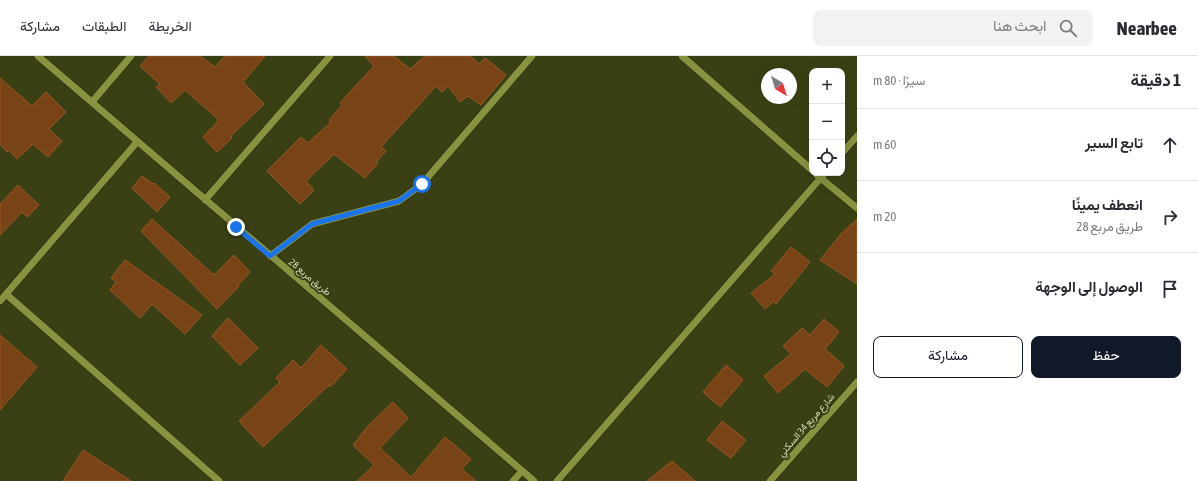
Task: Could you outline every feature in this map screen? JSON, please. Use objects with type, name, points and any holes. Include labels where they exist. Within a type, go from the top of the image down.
[{"type":"street","name":"طريق مربع 28","points":[[38,56],[534,481]]},
{"type":"street","points":[[92,102],[131,56]]},
{"type":"street","points":[[205,200],[330,56]]},
{"type":"street","points":[[270,256],[312,224],[399,201],[422,184],[532,56]]},
{"type":"street","points":[[682,56],[809,167]]},
{"type":"street","points":[[845,150],[857,136]]},
{"type":"street","points":[[0,301],[137,142]]},
{"type":"street","points":[[557,481],[818,176]]},
{"type":"street","points":[[822,176],[857,208]]},
{"type":"street","points":[[6,294],[219,481]]},
{"type":"street","name":"شارع مربع 34 السكني","points":[[770,481],[857,382]]},
{"type":"street","points":[[513,481],[522,471]]},
{"type":"building","points":[[149,56],[200,56],[215,67],[225,56],[265,56],[243,82],[264,104],[217,152],[203,137],[219,120],[185,90],[171,103],[156,87],[160,84],[140,66]]},
{"type":"building","points":[[365,56],[394,56],[410,69],[425,56],[471,56],[479,64],[485,58],[506,75],[481,105],[468,96],[460,102],[448,86],[442,92],[436,86],[381,147],[386,151],[365,178],[334,154],[306,181],[314,190],[300,204],[267,171],[301,137],[308,143],[331,122],[329,120],[342,105],[340,103],[374,66]]},
{"type":"building","points":[[0,78],[32,106],[46,92],[66,112],[49,129],[62,141],[48,157],[33,144],[17,159],[9,150],[7,152],[0,144]]},
{"type":"building","points":[[142,176],[153,184],[154,183],[170,197],[157,212],[132,188]]},
{"type":"building","points":[[18,185],[39,205],[27,217],[22,212],[0,235],[0,204]]},
{"type":"building","points":[[152,219],[214,275],[234,255],[250,272],[217,309],[141,231]]},
{"type":"building","points":[[857,219],[857,284],[820,260],[841,234]]},
{"type":"building","points":[[791,247],[810,262],[776,304],[774,301],[765,309],[751,293],[775,274],[771,271]]},
{"type":"building","points":[[125,260],[202,315],[185,334],[152,304],[140,318],[110,290],[116,282],[111,278]]},
{"type":"building","points":[[228,318],[258,348],[240,365],[212,336]]},
{"type":"building","points":[[824,319],[839,332],[825,349],[844,366],[827,387],[805,369],[778,393],[764,376],[791,354],[783,346],[802,328],[810,335]]},
{"type":"building","points":[[0,335],[37,367],[0,410]]},
{"type":"building","points":[[321,345],[347,369],[330,387],[329,385],[263,447],[239,421],[280,382],[276,378],[293,360],[301,368]]},
{"type":"building","points":[[726,365],[743,380],[720,407],[703,392]]},
{"type":"building","points":[[393,402],[408,418],[380,448],[411,477],[445,437],[471,459],[462,469],[476,481],[357,481],[374,465],[353,445],[368,426]]},
{"type":"building","points":[[722,421],[746,440],[731,458],[707,440]]},
{"type":"building","points":[[83,450],[131,481],[63,481]]},
{"type":"building","points":[[672,461],[695,481],[647,481]]},
{"type":"route","points":[[236,227],[270,256],[312,224],[399,201],[422,184]]}]
